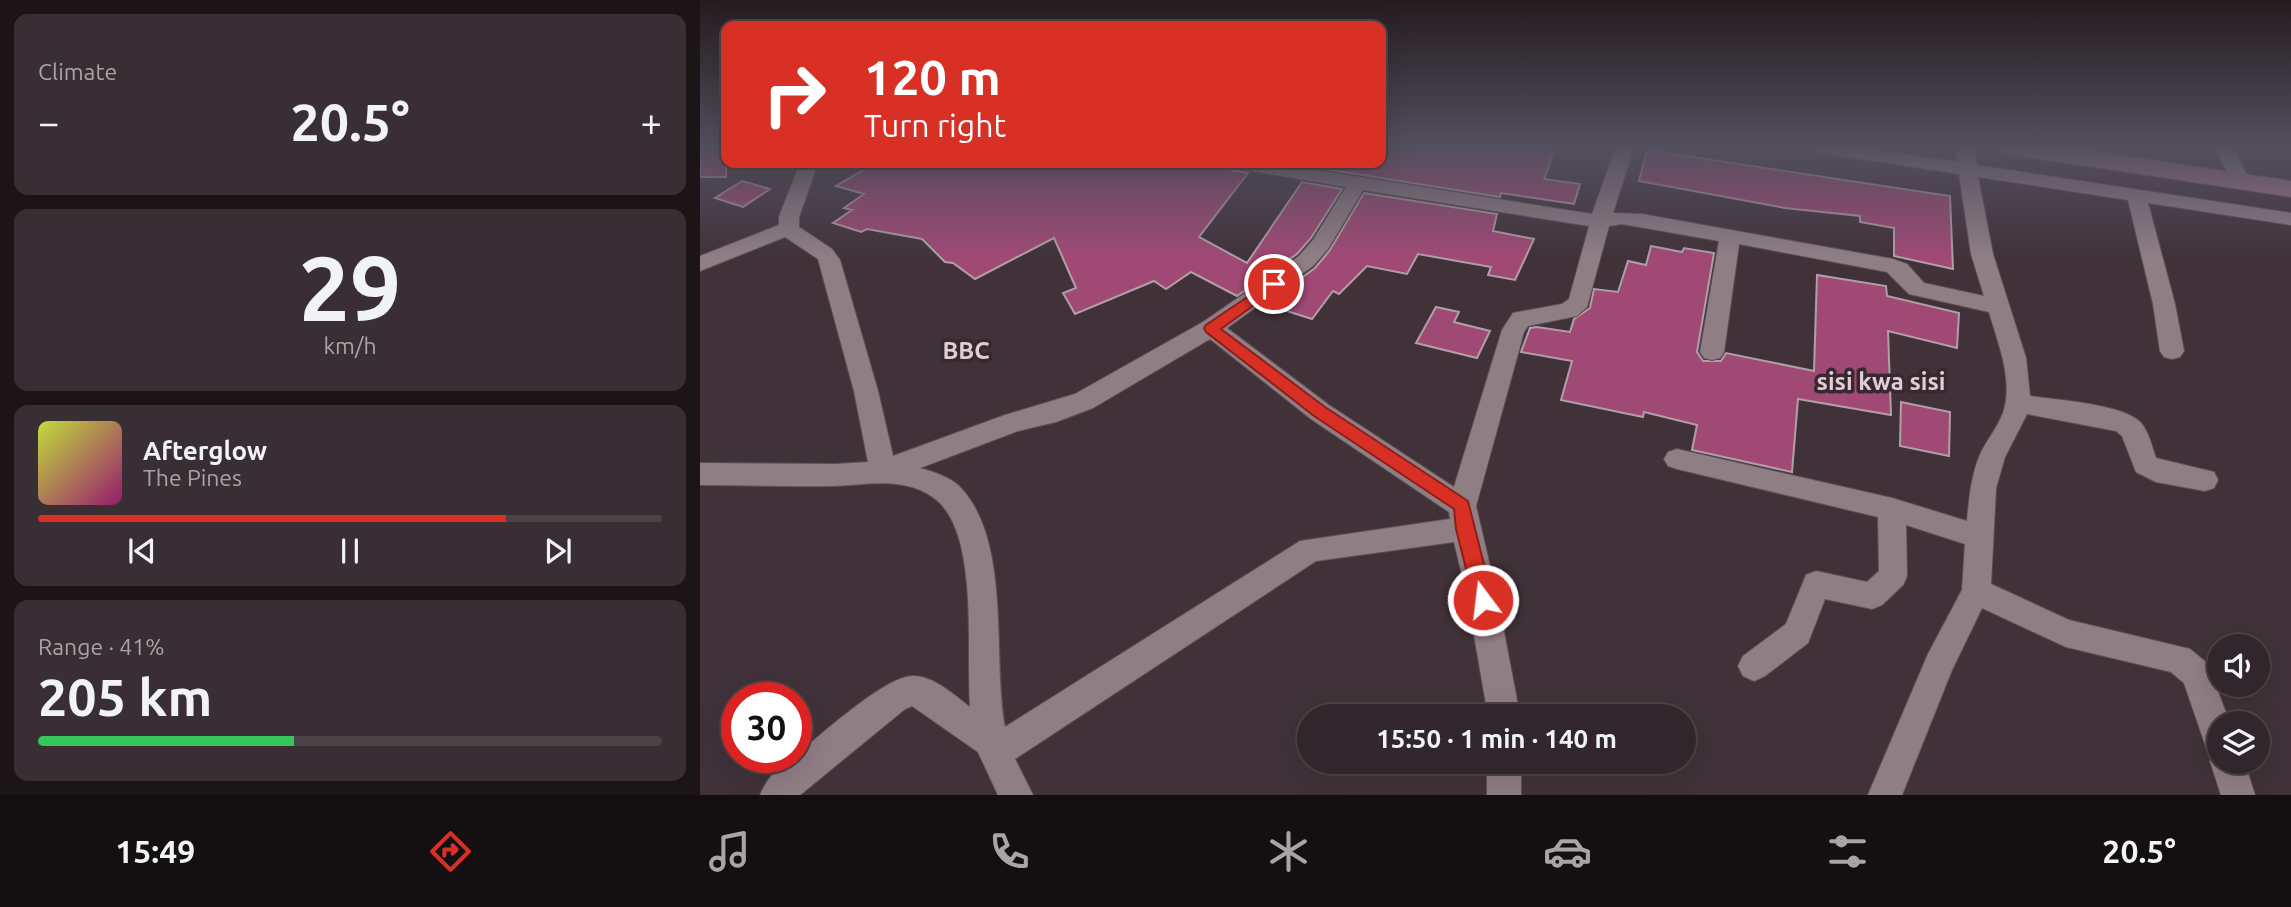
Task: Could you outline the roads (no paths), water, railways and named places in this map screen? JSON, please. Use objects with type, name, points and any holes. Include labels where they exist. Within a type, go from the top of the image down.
[{"type":"main road","points":[[2259,184],[2291,189]]},
{"type":"street","points":[[801,184],[789,217],[789,228],[825,254],[829,260],[843,318],[865,381],[878,436],[882,471]]},
{"type":"street","points":[[700,474],[836,475],[882,471],[1014,422],[1056,412],[1084,401],[1211,328],[1306,261],[1321,244],[1357,184]]},
{"type":"street","points":[[1370,184],[1524,211],[1600,221],[1642,220],[1893,266],[1917,289],[2000,307]]},
{"type":"street","points":[[1502,704],[1483,600],[1463,518],[1513,330],[1521,319],[1569,311],[1579,302],[1612,184]]},
{"type":"street","points":[[1885,795],[1939,664],[1976,591],[1978,536],[1986,478],[1992,457],[2015,414],[2017,403],[2014,358],[1980,244],[1970,184]]},
{"type":"street","points":[[2067,184],[2291,219]]},
{"type":"street","points":[[2136,194],[2164,304],[2172,351]]},
{"type":"street","points":[[700,264],[789,228]]},
{"type":"street","points":[[1712,352],[1730,237]]},
{"type":"street","points":[[1211,328],[1463,518]]},
{"type":"street","points":[[2017,403],[2115,420],[2133,431],[2145,465],[2156,471],[2205,480]]},
{"type":"street","points":[[1677,459],[1892,509],[1978,536]]},
{"type":"street","points":[[882,471],[934,484],[949,494],[959,506],[978,561],[982,662],[994,747],[1016,795]]},
{"type":"street","points":[[1754,666],[1797,633],[1816,584],[1872,596],[1893,576],[1892,509]]},
{"type":"street","points":[[994,747],[1310,550],[1463,518]]},
{"type":"street","points":[[1976,591],[2066,634],[2179,659],[2196,674],[2209,711]]},
{"type":"street","points":[[778,795],[790,781],[896,696],[912,691],[925,694],[994,747]]},
{"type":"street","points":[[1504,774],[1504,795]]},
{"type":"street","points":[[2231,774],[2238,795]]},
{"type":"district","name":"BBC","points":[[966,350]]},
{"type":"district","name":"sisi kwa sisi","points":[[1881,381]]}]
